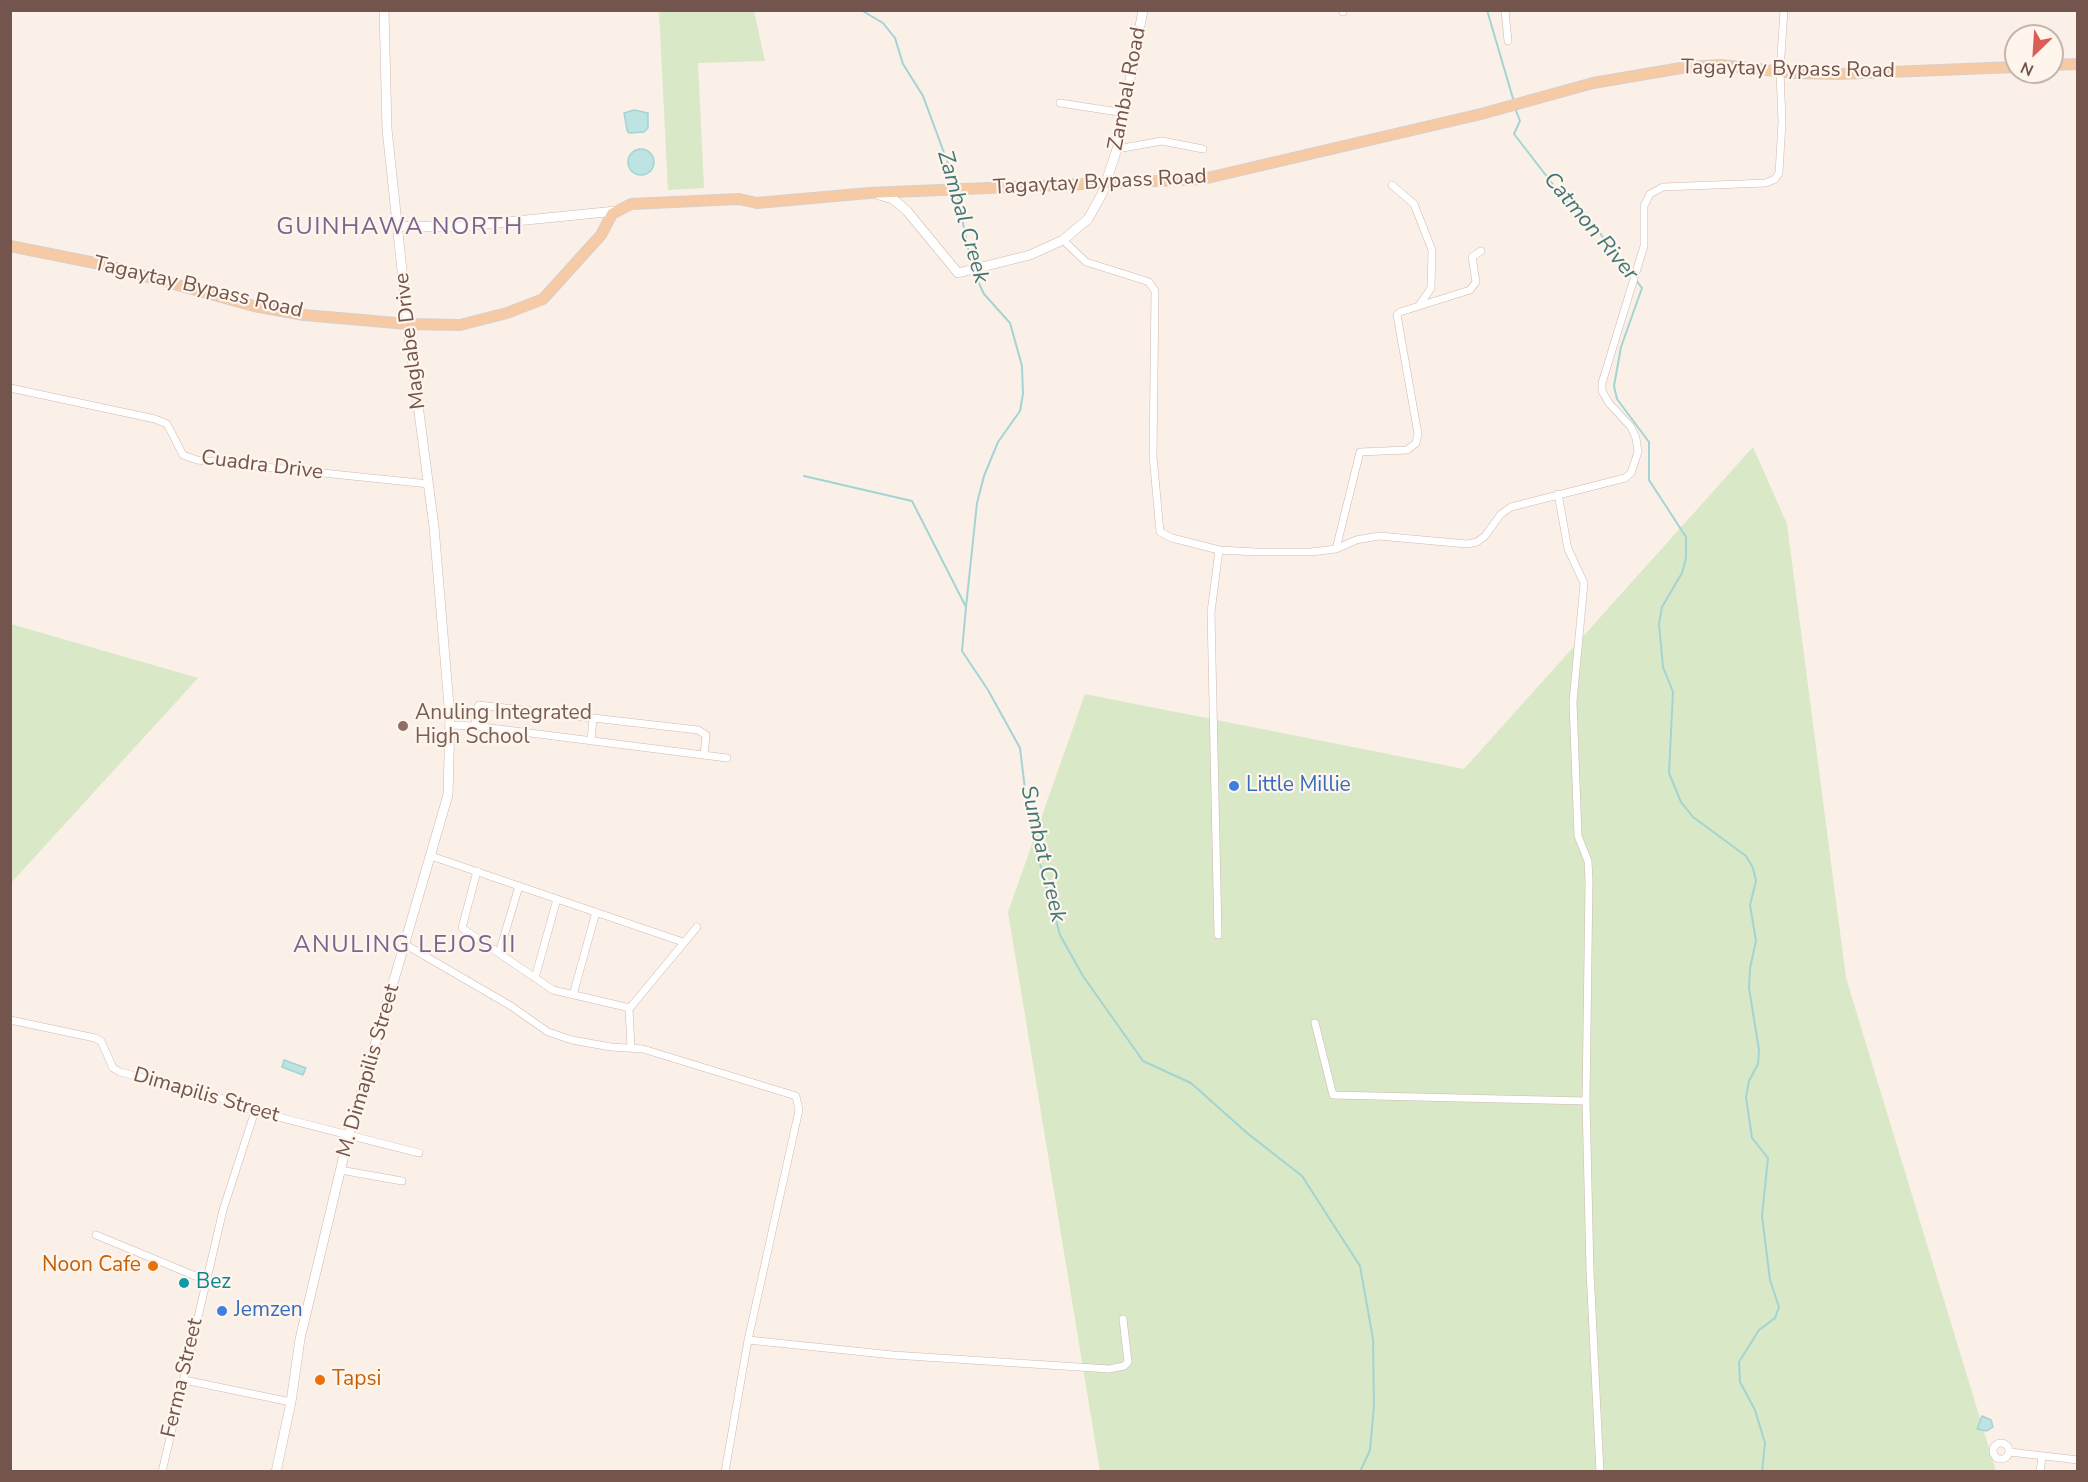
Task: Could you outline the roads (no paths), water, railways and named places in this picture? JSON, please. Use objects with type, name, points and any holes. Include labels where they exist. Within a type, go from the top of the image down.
[{"type":"main road","name":"Maglabe Drive","points":[[384,10],[387,129],[408,324],[434,527]]},
{"type":"main road","name":"Zambal Road","points":[[869,193],[883,195],[898,203],[920,224],[954,271],[967,272],[1037,253],[1063,240],[1091,215],[1106,182],[1125,114],[1143,10]]},
{"type":"main road","name":"Tagaytay Bypass Road","points":[[10,246],[105,265],[254,306],[304,315],[408,324],[466,324],[538,301],[549,293],[601,235],[616,211],[631,204],[739,199],[757,203],[869,193],[1032,188],[1106,182],[1212,178],[1481,114],[1603,81],[1676,68],[1721,65],[1838,74],[2004,67]]},
{"type":"main road","points":[[398,226],[456,227],[616,211]]},
{"type":"main road","name":"M. Dimapilis Street","points":[[276,1472],[291,1402],[300,1339],[340,1170],[448,795],[450,725],[434,527]]},
{"type":"street","points":[[1505,10],[1508,41]]},
{"type":"street","points":[[1063,240],[1086,262],[1140,279],[1152,286],[1153,456],[1160,532],[1219,550],[1311,552],[1336,549],[1356,540],[1379,536],[1473,543],[1485,536],[1505,510],[1527,501],[1625,478],[1636,465],[1638,452],[1636,438],[1631,427],[1609,403],[1602,391],[1646,235],[1644,206],[1650,194],[1655,190],[1687,184],[1766,183],[1775,179],[1779,173],[1782,122],[1780,71],[1784,10]]},
{"type":"street","points":[[1060,104],[1125,114]]},
{"type":"street","points":[[1117,149],[1162,141],[1203,149]]},
{"type":"street","points":[[1392,184],[1414,204],[1432,250],[1431,288],[1419,306]]},
{"type":"street","points":[[1336,549],[1360,452],[1407,450],[1416,443],[1418,434],[1410,378],[1397,318],[1400,312],[1470,291],[1476,282],[1472,257],[1481,251]]},
{"type":"street","name":"Cuadra Drive","points":[[10,388],[155,419],[167,424],[183,455],[197,460],[429,484]]},
{"type":"street","points":[[1558,494],[1568,549],[1584,583],[1573,702],[1578,837],[1588,861],[1589,874],[1586,1101],[1590,1271],[1599,1472]]},
{"type":"street","points":[[1218,935],[1211,612],[1219,550]]},
{"type":"street","points":[[475,726],[475,712],[479,705],[698,730],[706,735],[705,755]]},
{"type":"street","points":[[591,740],[593,718]]},
{"type":"street","points":[[450,725],[475,726],[727,758]]},
{"type":"street","points":[[431,856],[683,942]]},
{"type":"street","points":[[477,871],[462,928],[553,990],[630,1008]]},
{"type":"street","points":[[499,953],[519,886]]},
{"type":"street","points":[[535,978],[557,899]]},
{"type":"street","points":[[573,994],[596,912]]},
{"type":"street","points":[[631,1048],[630,1008],[697,927]]},
{"type":"street","points":[[406,945],[511,1006],[548,1032],[572,1040],[631,1048],[675,1058],[796,1096],[799,1102],[748,1340],[725,1472]]},
{"type":"street","name":"Dimapilis Street","points":[[10,1020],[95,1038],[101,1041],[113,1068],[120,1072],[224,1099],[255,1111],[419,1153]]},
{"type":"street","points":[[1315,1023],[1333,1095],[1586,1101]]},
{"type":"street","name":"Ferma Street","points":[[162,1472],[223,1210],[255,1111]]},
{"type":"street","points":[[340,1170],[402,1181]]},
{"type":"street","points":[[96,1235],[205,1280]]},
{"type":"street","points":[[748,1340],[893,1355],[1109,1369],[1124,1366],[1128,1362],[1123,1319]]},
{"type":"street","points":[[184,1380],[291,1402]]},
{"type":"street","points":[[2010,1452],[2078,1460]]},
{"type":"street","points":[[2040,1472],[2042,1456]]},
{"type":"water","points":[[634,110],[648,113],[648,128],[644,132],[629,133],[627,130],[624,113]]},
{"type":"water","points":[[641,149],[650,153],[654,162],[650,171],[641,175],[632,171],[628,162],[632,153]]},
{"type":"water","points":[[284,1060],[306,1068],[303,1075],[282,1067]]},
{"type":"water","points":[[1982,1416],[1991,1420],[1993,1427],[1987,1431],[1977,1429]]},
{"type":"waterway","name":"Zambal Creek","points":[[861,10],[883,23],[895,38],[903,64],[923,96],[956,185]]},
{"type":"waterway","name":"Catmon River","points":[[1487,10],[1514,102]]},
{"type":"waterway","name":"Catmon River","points":[[1515,108],[1520,121],[1514,134],[1565,200],[1590,220],[1632,276]]},
{"type":"waterway","name":"Zambal Creek","points":[[957,194],[972,267]]},
{"type":"waterway","name":"Zambal Creek","points":[[966,607],[977,503],[984,476],[998,442],[1020,411],[1023,394],[1022,366],[1010,323],[984,294],[974,273]]},
{"type":"waterway","name":"Catmon River","points":[[1636,280],[1642,288],[1621,347],[1614,386],[1617,399],[1649,442],[1649,480],[1686,537],[1686,558],[1682,573],[1662,607],[1659,624],[1663,667],[1673,692],[1669,773],[1681,802],[1693,817],[1746,856],[1753,868],[1756,881],[1750,905],[1756,941],[1750,968],[1749,988],[1759,1050],[1758,1064],[1749,1081],[1746,1097],[1752,1138],[1768,1158],[1762,1216],[1770,1280],[1779,1307],[1775,1318],[1759,1330],[1739,1362],[1740,1382],[1755,1410],[1765,1443],[1762,1472]]},
{"type":"waterway","name":"Sumbat Creek","points":[[804,476],[912,501],[966,607],[962,651],[988,690],[1020,748],[1027,806],[1039,860],[1060,935],[1083,976],[1143,1061],[1191,1083],[1247,1133],[1302,1176],[1360,1266],[1373,1339],[1374,1405],[1370,1450],[1360,1472]]},
{"type":"place","name":"Anuling Integrated High School","points":[[403,726]]},
{"type":"place","name":"Little Millie","points":[[1234,786]]},
{"type":"place","name":"Noon Cafe","points":[[153,1266]]},
{"type":"place","name":"Bez","points":[[184,1283]]},
{"type":"place","name":"Jemzen","points":[[222,1311]]},
{"type":"place","name":"Tapsi","points":[[320,1380]]},
{"type":"district","name":"GUINHAWA NORTH","points":[[400,228]]},
{"type":"district","name":"ANULING LEJOS II","points":[[405,946]]}]
